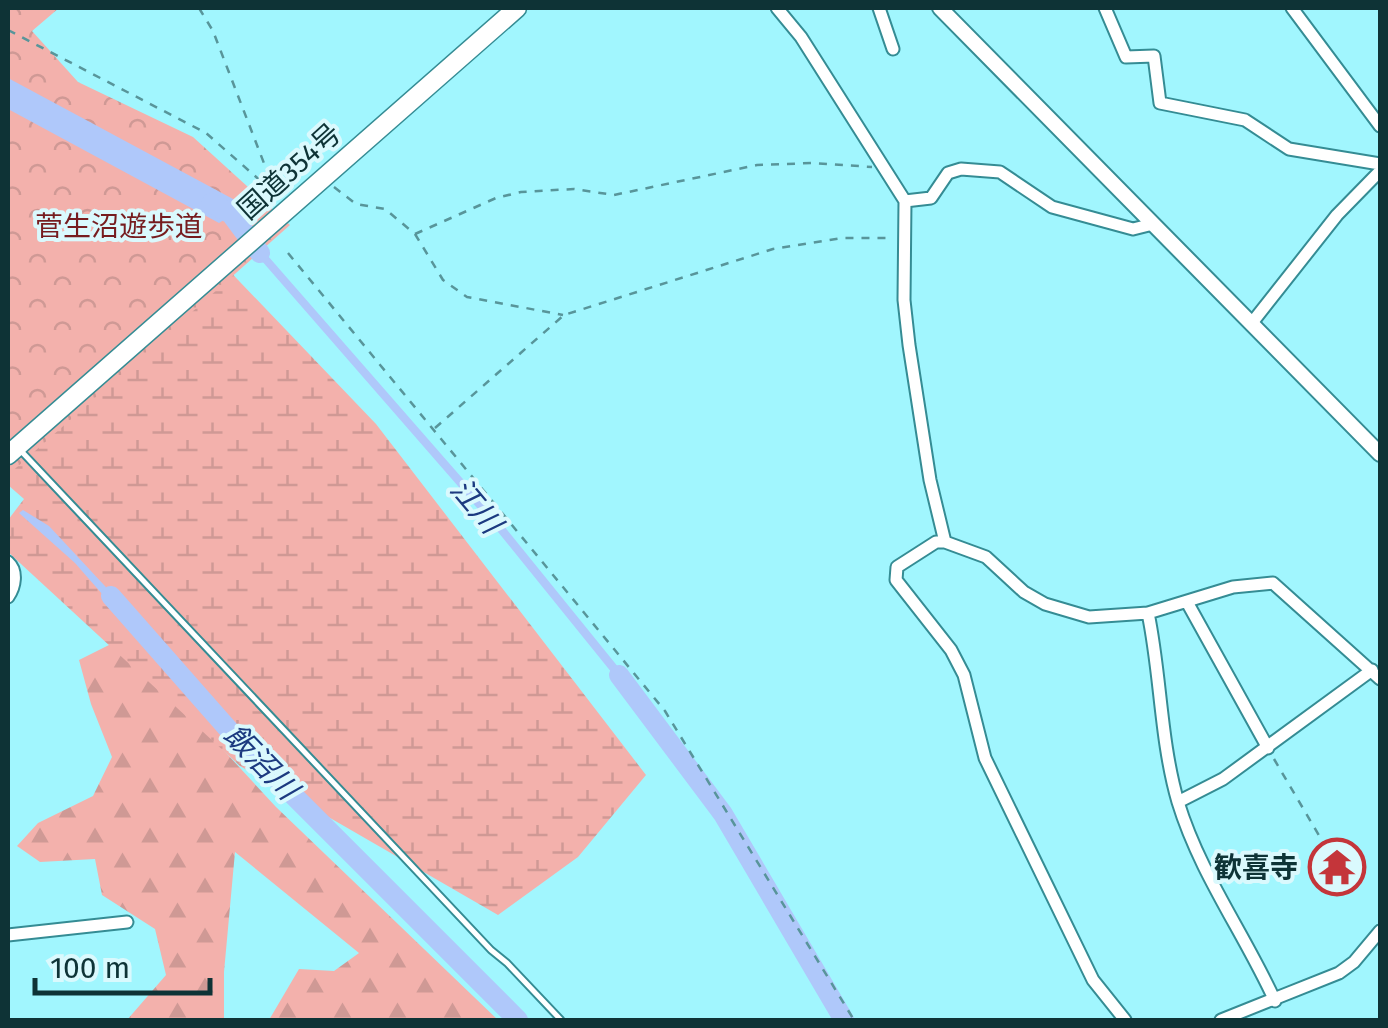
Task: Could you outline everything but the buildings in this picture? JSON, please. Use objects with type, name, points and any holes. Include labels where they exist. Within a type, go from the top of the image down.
[{"type":"highway","name":"国道354号","points":[[10,449],[517,8]]},
{"type":"street","points":[[777,8],[801,37],[905,201],[904,300],[908,345],[930,480],[945,542]]},
{"type":"street","points":[[879,8],[892,48]]},
{"type":"street","points":[[940,8],[1380,454]]},
{"type":"street","points":[[1106,8],[1126,57],[1154,56],[1160,104],[1244,120],[1289,150],[1380,167]]},
{"type":"street","points":[[1292,8],[1380,126]]},
{"type":"street","points":[[1251,324],[1336,215],[1380,167]]},
{"type":"street","points":[[905,201],[931,198],[948,173],[1000,172],[1052,207],[1133,229],[1153,224]]},
{"type":"street","points":[[1125,1020],[1093,980],[985,758],[964,675],[952,650],[896,580],[898,567],[936,542],[945,542],[986,557],[1024,592],[1063,612],[1089,617],[1148,613],[1233,587],[1273,583],[1376,675],[1224,779],[1178,802]]},
{"type":"street","points":[[8,562],[14,577],[8,597]]},
{"type":"street","points":[[1187,602],[1268,748]]},
{"type":"street","points":[[1148,613],[1166,752],[1178,802],[1214,890],[1275,1001]]},
{"type":"street","points":[[8,936],[127,922]]},
{"type":"street","points":[[1221,1020],[1239,1017],[1338,973],[1354,962],[1380,932]]},
{"type":"lane","points":[[10,449],[561,1020]]},
{"type":"path","points":[[199,8],[213,31],[272,190]]},
{"type":"path","points":[[8,30],[206,132],[272,190],[286,210]]},
{"type":"path","points":[[415,234],[496,198],[521,192],[574,189],[614,195],[757,165],[884,168]]},
{"type":"path","points":[[321,178],[356,204],[385,209],[415,234],[443,280],[467,298],[564,315]]},
{"type":"path","points":[[434,429],[564,315],[773,249],[842,238],[907,238]]},
{"type":"path","points":[[288,253],[665,711],[854,1020]]},
{"type":"path","points":[[1268,748],[1327,849]]},
{"type":"green space","name":"菅生沼遊歩道","points":[[8,8],[59,8],[32,31],[78,82],[193,137],[290,225],[8,475]]},
{"type":"green space","points":[[8,155],[196,236],[376,424],[646,775],[578,857],[498,915],[240,766],[8,552],[8,520],[24,499],[8,485]]},
{"type":"green space","points":[[121,639],[276,807],[498,1020],[269,1020],[299,969],[334,971],[359,953],[235,852],[224,972],[224,1020],[127,1020],[166,975],[155,929],[102,895],[95,859],[40,862],[17,846],[38,823],[93,796],[112,757],[79,660]]},
{"type":"water","points":[[8,78],[246,206],[219,223],[8,109]]},
{"type":"water","points":[[247,232],[504,526],[640,694],[633,699],[498,532],[241,237]]},
{"type":"water","points":[[23,510],[49,526],[131,614],[124,619],[75,563],[19,513]]},
{"type":"waterway","name":"江川","points":[[211,203],[231,214],[260,253]]},
{"type":"waterway","name":"飯沼川","points":[[111,596],[236,738],[518,1020]]},
{"type":"waterway","name":"江川","points":[[619,675],[723,814],[844,1020]]},
{"type":"place","name":"歓喜寺","points":[[1337,867]]}]
